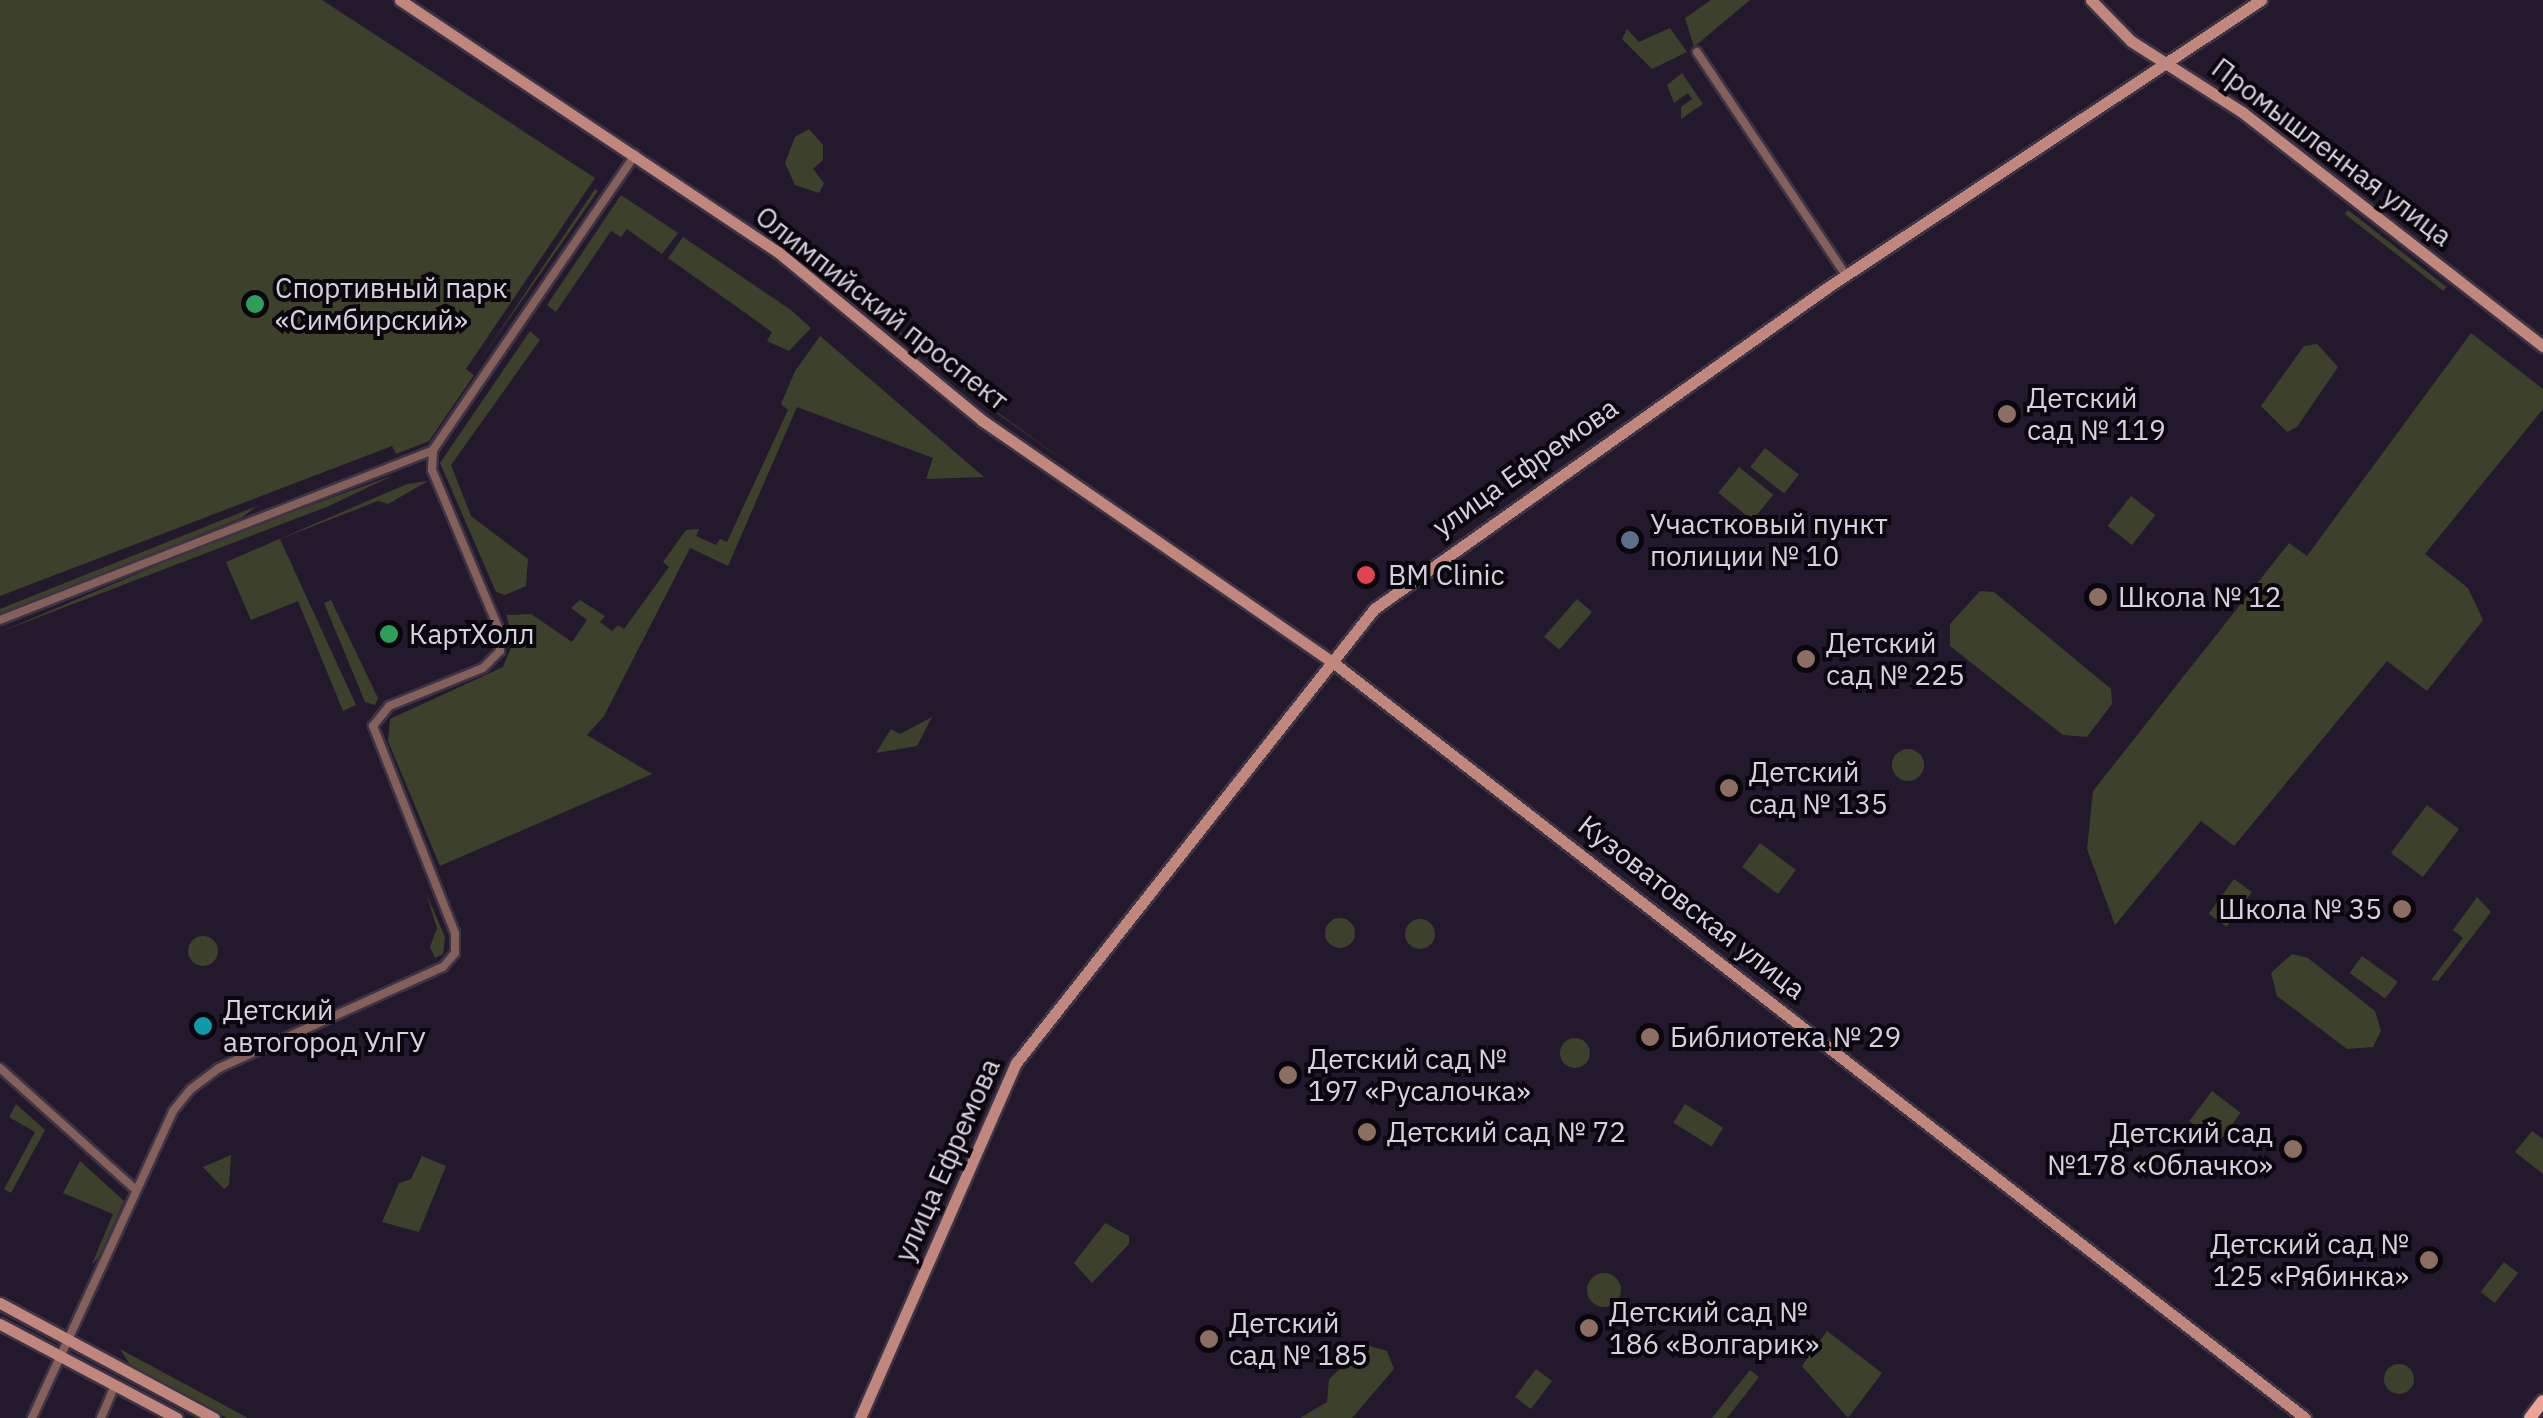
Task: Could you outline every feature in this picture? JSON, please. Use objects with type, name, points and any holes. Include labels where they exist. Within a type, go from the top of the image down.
[{"type":"main road","points":[[2530,1418],[2543,1401]]},
{"type":"street","name":"Олимпийский проспект","points":[[400,0],[811,276],[1019,448],[1330,660]]},
{"type":"street","name":"Промышленная улица","points":[[2091,0],[2131,41],[2242,112],[2543,346]]},
{"type":"street","name":"улица Ефремова","points":[[860,1418],[1016,1063],[1330,660],[1402,583],[1846,275],[2261,0]]},
{"type":"street","points":[[1697,52],[1846,275]]},
{"type":"street","points":[[32,1418],[173,1111],[219,1068],[442,967],[455,953],[455,933],[373,726],[389,706],[483,668],[500,651],[498,627],[432,470],[433,450],[634,155]]},
{"type":"street","points":[[0,620],[433,450]]},
{"type":"street","name":"Кузоватовская улица","points":[[1330,660],[2305,1418]]},
{"type":"street","points":[[0,1068],[136,1190]]},
{"type":"street","points":[[0,1302],[214,1418]]},
{"type":"street","points":[[0,1324],[177,1418]]},
{"type":"street","points":[[101,1418],[115,1385]]},
{"type":"green space","name":"Спортивный парк «Симбирский»","points":[[0,0],[322,0],[595,178],[466,369],[474,375],[429,441],[396,454],[392,446],[0,596]]},
{"type":"green space","points":[[1711,0],[1750,0],[1694,47],[1685,18]]},
{"type":"green space","points":[[1670,28],[1687,52],[1652,69],[1622,39],[1627,29],[1639,42]]},
{"type":"green space","points":[[1682,73],[1703,104],[1681,119],[1681,107],[1692,99],[1688,93],[1674,103],[1667,85]]},
{"type":"green space","points":[[809,129],[823,145],[823,160],[813,169],[824,183],[819,193],[795,185],[785,163],[795,137]]},
{"type":"green space","points":[[595,189],[598,191],[477,365]]},
{"type":"green space","points":[[621,195],[678,233],[662,254],[627,229],[621,237],[611,231],[556,312],[547,305]]},
{"type":"green space","points":[[2348,210],[2447,287],[2443,291],[2345,214]]},
{"type":"green space","points":[[683,237],[791,310],[811,328],[789,351],[767,341],[772,332],[668,258]]},
{"type":"green space","points":[[787,237],[979,399],[1081,473],[970,394]]},
{"type":"green space","points":[[530,331],[540,340],[451,465],[471,516],[528,559],[526,586],[505,595],[496,592],[440,463]]},
{"type":"green space","points":[[2471,333],[2543,389],[2543,409],[2425,554],[2468,588],[2483,620],[2427,691],[2387,661],[2234,846],[2201,821],[2115,925],[2087,849],[2093,791],[2289,543],[2307,556]]},
{"type":"green space","points":[[820,336],[984,477],[926,479],[933,458],[797,407],[728,566],[690,548],[604,716],[587,735],[652,774],[440,866],[388,741],[390,719],[503,667],[514,640],[506,615],[531,614],[572,642],[587,620],[571,608],[580,600],[605,616],[600,622],[612,631],[618,625],[624,629],[669,567],[663,562],[686,530],[699,529],[696,536],[716,545],[720,539],[727,542],[788,410],[781,404],[795,371]]},
{"type":"green space","points":[[2317,344],[2338,367],[2297,427],[2287,432],[2261,406],[2304,346]]},
{"type":"green space","points":[[1765,448],[1799,474],[1784,493],[1750,467]]},
{"type":"green space","points":[[1739,467],[1773,495],[1752,520],[1718,493]]},
{"type":"green space","points":[[394,475],[329,506],[0,632],[226,536]]},
{"type":"green space","points":[[428,481],[388,504],[378,501],[280,539],[356,705],[343,711],[298,601],[251,620],[226,562],[407,484]]},
{"type":"green space","points":[[2131,496],[2155,515],[2132,545],[2108,526]]},
{"type":"green space","points":[[257,506],[241,518],[0,615],[0,609]]},
{"type":"green space","points":[[1980,591],[1994,592],[2111,689],[2112,704],[2087,737],[2063,735],[1950,646],[1950,624]]},
{"type":"green space","points":[[1577,599],[1592,612],[1559,650],[1544,637]]},
{"type":"green space","points":[[331,600],[378,698],[375,705],[365,702],[324,603]]},
{"type":"green space","points":[[932,717],[917,746],[876,753],[891,729],[900,734]]},
{"type":"green space","points":[[1908,749],[1919,754],[1924,765],[1919,776],[1908,781],[1897,776],[1892,765],[1897,754]]},
{"type":"green space","points":[[2427,805],[2459,829],[2423,877],[2391,853]]},
{"type":"green space","points":[[1760,843],[1796,870],[1778,894],[1742,867]]},
{"type":"green space","points":[[2234,879],[2252,892],[2227,927],[2209,914]]},
{"type":"green space","points":[[426,893],[445,937],[443,954],[435,958],[430,947],[437,928]]},
{"type":"green space","points":[[2477,897],[2491,912],[2438,981],[2431,980],[2463,938],[2453,930]]},
{"type":"green space","points":[[1340,918],[1351,922],[1355,933],[1351,944],[1340,948],[1329,944],[1325,933],[1329,922]]},
{"type":"green space","points":[[1420,919],[1431,923],[1435,934],[1431,945],[1420,949],[1409,945],[1405,934],[1409,923]]},
{"type":"green space","points":[[203,936],[214,940],[218,951],[214,962],[203,966],[192,962],[188,951],[192,940]]},
{"type":"green space","points":[[2292,954],[2308,958],[2375,1011],[2381,1031],[2373,1047],[2347,1049],[2277,996],[2271,973]]},
{"type":"green space","points":[[2362,956],[2398,982],[2385,999],[2350,973]]},
{"type":"green space","points":[[1575,1038],[1586,1042],[1590,1053],[1586,1064],[1575,1068],[1564,1064],[1560,1053],[1564,1042]]},
{"type":"green space","points":[[2212,1091],[2241,1113],[2218,1143],[2189,1121]]},
{"type":"green space","points":[[16,1104],[45,1130],[11,1193],[4,1189],[35,1132],[9,1117]]},
{"type":"green space","points":[[1685,1104],[1723,1128],[1712,1147],[1673,1123]]},
{"type":"green space","points":[[2532,1131],[2543,1139],[2543,1174],[2515,1152]]},
{"type":"green space","points":[[231,1155],[229,1185],[224,1189],[203,1167]]},
{"type":"green space","points":[[422,1156],[446,1166],[419,1232],[382,1222],[399,1183],[411,1179]]},
{"type":"green space","points":[[80,1161],[124,1201],[99,1257],[92,1264],[113,1214],[63,1193]]},
{"type":"green space","points":[[1105,1223],[1129,1236],[1129,1244],[1092,1283],[1074,1263]]},
{"type":"green space","points":[[2504,1262],[2518,1273],[2495,1303],[2481,1292]]},
{"type":"green space","points":[[1604,1273],[1616,1278],[1621,1290],[1616,1302],[1604,1307],[1592,1302],[1587,1290],[1592,1278]]},
{"type":"green space","points":[[1827,1331],[1882,1373],[1848,1418],[1802,1366]]},
{"type":"green space","points":[[1366,1345],[1387,1351],[1394,1369],[1352,1418],[1300,1418],[1327,1402],[1329,1379]]},
{"type":"green space","points":[[120,1349],[248,1418],[227,1418],[130,1365]]},
{"type":"green space","points":[[2399,1364],[2413,1373],[2414,1379],[2405,1393],[2399,1394],[2385,1385],[2384,1379],[2393,1365]]},
{"type":"green space","points":[[1536,1369],[1552,1381],[1531,1409],[1515,1397]]},
{"type":"green space","points":[[1750,1370],[1759,1377],[1727,1418],[1712,1418]]},
{"type":"place","name":"Спортивный парк «Симбирский»","points":[[255,304]]},
{"type":"place","name":"Детский сад № 119","points":[[2007,414]]},
{"type":"place","name":"Участковый пункт полиции № 10","points":[[1630,540]]},
{"type":"place","name":"BM Clinic","points":[[1366,575]]},
{"type":"place","name":"Школа № 12","points":[[2098,597]]},
{"type":"place","name":"КартХолл","points":[[389,634]]},
{"type":"place","name":"Детский сад № 225","points":[[1806,659]]},
{"type":"place","name":"Детский сад № 135","points":[[1729,788]]},
{"type":"place","name":"Школа № 35","points":[[2402,909]]},
{"type":"place","name":"Детский автогород УлГУ","points":[[203,1026]]},
{"type":"place","name":"Библиотека № 29","points":[[1650,1037]]},
{"type":"place","name":"Детский сад № 197 «Русалочка»","points":[[1288,1075]]},
{"type":"place","name":"Детский сад № 72","points":[[1367,1132]]},
{"type":"place","name":"Детский сад №178 «Облачко»","points":[[2293,1149]]},
{"type":"place","name":"Детский сад № 125 «Рябинка»","points":[[2429,1260]]},
{"type":"place","name":"Детский сад № 186 «Волгарик»","points":[[1589,1328]]},
{"type":"place","name":"Детский сад № 185","points":[[1209,1339]]}]
